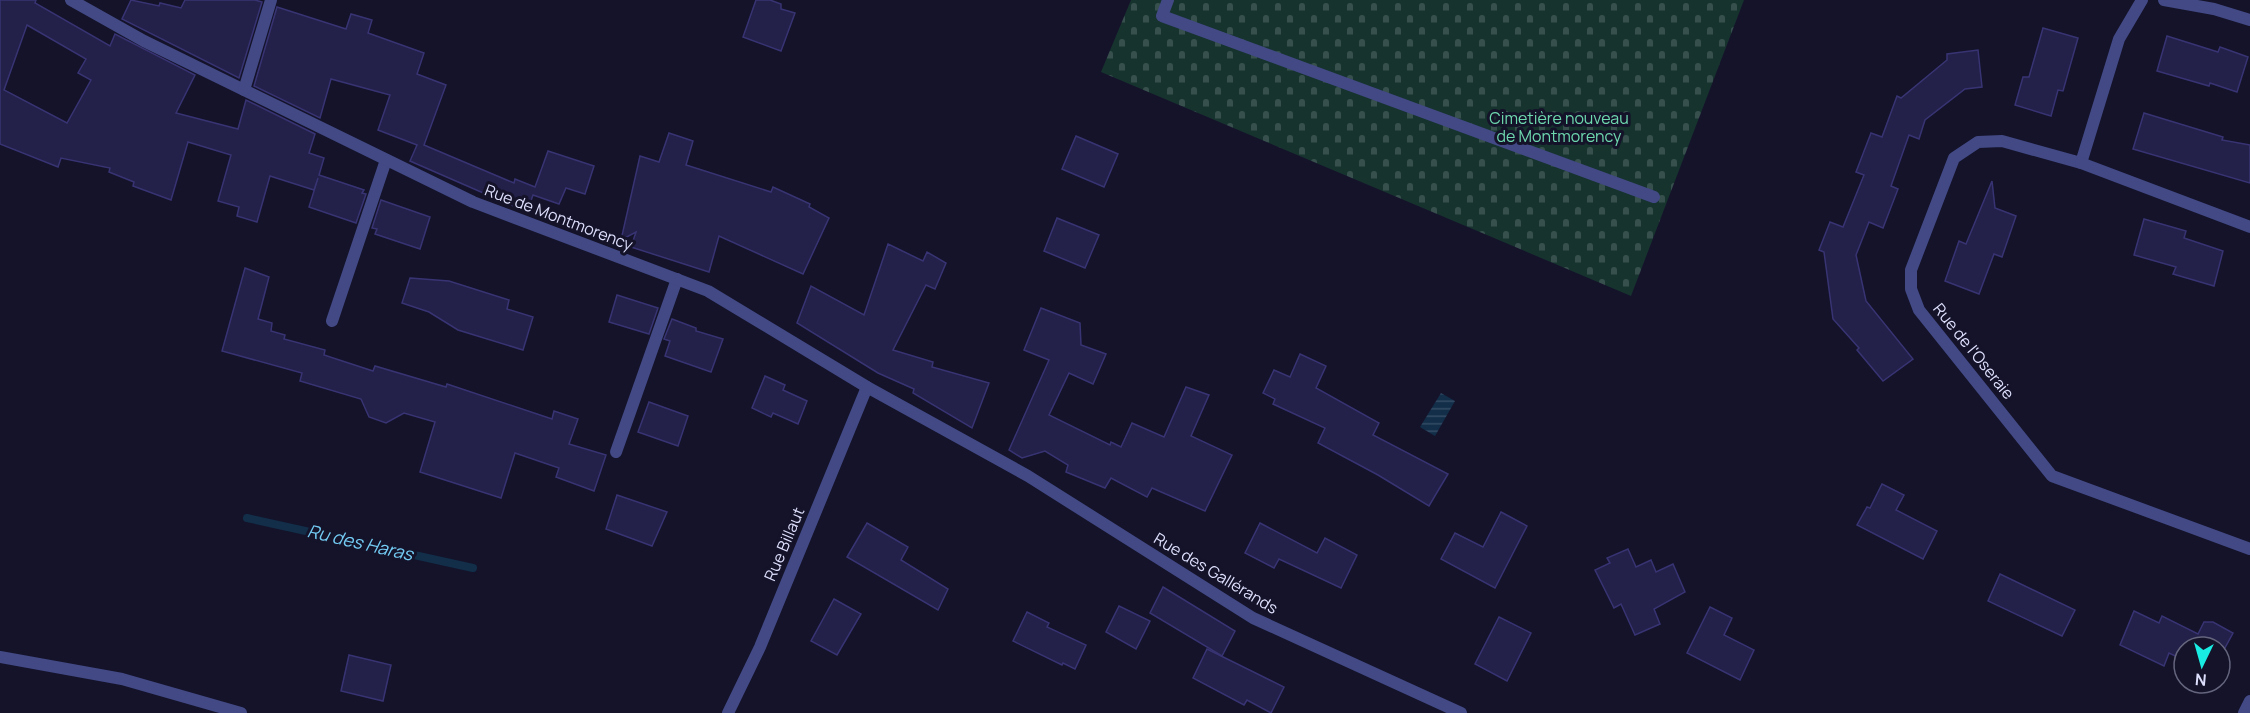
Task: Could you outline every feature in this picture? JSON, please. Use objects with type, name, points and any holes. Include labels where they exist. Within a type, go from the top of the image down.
[{"type":"street","name":"Rue de Montmorency","points":[[71,0],[144,41],[473,202],[708,291],[867,387],[1028,476]]},
{"type":"street","points":[[243,90],[271,0]]},
{"type":"street","points":[[1168,0],[1161,16],[1654,197]]},
{"type":"street","points":[[2081,163],[2120,39],[2142,0]]},
{"type":"street","points":[[2164,0],[2214,9],[2250,20]]},
{"type":"street","name":"Rue de l'Oseraie","points":[[2250,227],[2081,163],[2002,141],[1978,142],[1954,158],[1911,270],[1911,289],[1919,309],[2052,476],[2250,549]]},
{"type":"street","points":[[332,321],[386,160]]},
{"type":"street","points":[[616,452],[677,279]]},
{"type":"street","name":"Rue Billaut","points":[[728,713],[759,646],[867,387]]},
{"type":"street","name":"Rue des Gallérands","points":[[1028,476],[1253,618],[1461,713]]},
{"type":"street","points":[[0,657],[122,679],[241,713]]},
{"type":"street","points":[[2244,713],[2250,701]]},
{"type":"green space","name":"Cimetière nouveau de Montmorency","points":[[1131,0],[1744,0],[1631,296],[1101,72]]},
{"type":"water","points":[[1441,393],[1455,401],[1435,436],[1420,427]]},
{"type":"building","points":[[0,0],[36,0],[35,3],[110,46],[115,34],[195,75],[176,113],[238,129],[246,100],[315,134],[309,153],[324,158],[319,175],[364,190],[362,193],[366,194],[356,223],[309,207],[318,178],[314,190],[270,176],[257,222],[237,216],[239,207],[218,201],[231,155],[188,142],[171,200],[133,186],[134,182],[109,172],[110,168],[61,158],[58,167],[0,144]],"holes":[[[27,25],[86,59],[78,73],[91,80],[67,123],[4,90]]]},
{"type":"building","points":[[131,0],[181,8],[185,0],[255,0],[262,2],[239,78],[122,19]]},
{"type":"building","points":[[756,0],[770,0],[781,4],[781,9],[795,13],[781,51],[743,37]]},
{"type":"building","points":[[277,7],[346,29],[351,14],[372,20],[368,33],[424,53],[417,74],[446,85],[424,145],[514,183],[515,179],[535,187],[548,151],[594,166],[585,194],[566,188],[559,204],[533,195],[527,212],[410,161],[417,145],[378,130],[390,95],[331,79],[320,118],[254,86]]},
{"type":"building","points":[[2043,28],[2078,38],[2063,91],[2058,90],[2051,116],[2015,105],[2023,77],[2029,77]]},
{"type":"building","points":[[2167,36],[2218,52],[2220,47],[2248,57],[2237,92],[2210,83],[2209,86],[2157,71]]},
{"type":"building","points":[[1978,50],[1982,87],[1965,89],[1925,120],[1919,139],[1909,135],[1891,186],[1898,189],[1883,228],[1869,222],[1856,255],[1866,301],[1913,359],[1883,381],[1857,350],[1859,348],[1833,319],[1824,252],[1819,250],[1830,222],[1843,227],[1864,175],[1856,172],[1871,133],[1882,137],[1897,96],[1901,98],[1947,60],[1947,54]]},
{"type":"building","points":[[2144,113],[2223,137],[2222,140],[2250,145],[2250,183],[2133,149]]},
{"type":"building","points":[[669,133],[693,141],[686,165],[771,192],[773,187],[810,204],[809,207],[829,218],[803,274],[719,236],[709,272],[631,247],[636,232],[621,240],[640,156],[659,162]]},
{"type":"building","points":[[1076,136],[1118,154],[1104,187],[1062,169]]},
{"type":"building","points":[[1992,181],[1995,208],[2016,216],[2002,257],[1994,254],[1979,294],[1945,281],[1959,241],[1966,244]]},
{"type":"building","points":[[381,200],[430,217],[420,249],[375,234],[377,229],[372,228]]},
{"type":"building","points":[[1057,218],[1099,235],[1085,268],[1044,251]]},
{"type":"building","points":[[2144,219],[2186,231],[2184,238],[2223,251],[2214,286],[2173,274],[2176,267],[2134,255]]},
{"type":"building","points":[[888,244],[923,261],[927,252],[946,263],[935,289],[926,285],[893,350],[933,362],[932,367],[989,383],[972,428],[913,393],[914,389],[878,373],[797,323],[811,286],[864,315]]},
{"type":"building","points":[[245,268],[269,277],[258,319],[272,323],[271,331],[285,335],[284,339],[325,350],[324,355],[373,371],[375,366],[446,387],[447,384],[552,419],[554,411],[578,419],[569,444],[606,455],[594,491],[556,477],[559,468],[515,453],[501,498],[420,472],[435,422],[404,413],[386,423],[369,417],[361,399],[300,381],[302,373],[222,351]]},
{"type":"building","points":[[410,278],[449,281],[509,300],[507,309],[533,317],[523,350],[458,330],[429,312],[402,303]]},
{"type":"building","points":[[617,295],[658,308],[649,334],[609,322]]},
{"type":"building","points":[[1041,308],[1080,323],[1081,345],[1106,354],[1093,384],[1069,373],[1049,415],[1110,445],[1111,442],[1121,447],[1132,423],[1164,437],[1186,387],[1209,395],[1191,436],[1232,455],[1205,511],[1152,488],[1147,497],[1111,478],[1105,488],[1066,472],[1068,465],[1045,451],[1022,458],[1009,450],[1049,360],[1024,350]]},
{"type":"building","points":[[672,319],[696,328],[696,331],[723,339],[711,372],[665,356],[670,341],[664,339]]},
{"type":"building","points":[[1300,354],[1326,366],[1316,388],[1379,423],[1373,435],[1448,474],[1429,506],[1318,443],[1325,428],[1273,404],[1275,399],[1263,393],[1274,370],[1290,377]]},
{"type":"building","points":[[765,376],[785,385],[783,390],[807,401],[798,424],[773,413],[771,417],[752,408]]},
{"type":"building","points":[[649,402],[688,416],[678,446],[638,432]]},
{"type":"building","points":[[1882,484],[1904,495],[1896,510],[1937,531],[1923,559],[1857,525],[1867,507],[1870,508]]},
{"type":"building","points":[[617,495],[667,512],[652,546],[606,529]]},
{"type":"building","points":[[1501,512],[1527,526],[1495,588],[1441,559],[1455,533],[1483,547]]},
{"type":"building","points":[[867,523],[908,547],[901,560],[948,589],[938,610],[847,557]]},
{"type":"building","points":[[1260,523],[1317,553],[1325,538],[1357,555],[1341,588],[1279,559],[1274,568],[1245,553]]},
{"type":"building","points":[[1628,549],[1636,567],[1651,560],[1656,572],[1673,564],[1685,592],[1654,609],[1660,624],[1635,635],[1621,604],[1614,608],[1595,570],[1610,563],[1607,558]]},
{"type":"building","points":[[2000,574],[2075,610],[2062,636],[1988,601]]},
{"type":"building","points":[[1163,587],[1235,631],[1222,656],[1150,613]]},
{"type":"building","points":[[834,599],[861,614],[837,655],[811,641]]},
{"type":"building","points":[[1119,606],[1150,621],[1136,649],[1106,632]]},
{"type":"building","points":[[1710,607],[1732,618],[1724,635],[1754,650],[1740,680],[1687,653]]},
{"type":"building","points":[[2134,611],[2159,623],[2162,616],[2198,634],[2204,622],[2213,622],[2233,633],[2232,635],[2172,635],[2172,654],[2169,653],[2164,666],[2120,645]]},
{"type":"building","points":[[1027,612],[1049,623],[1047,627],[1086,645],[1075,669],[1013,641]]},
{"type":"building","points":[[1499,617],[1531,633],[1507,681],[1475,664]]},
{"type":"building","points":[[1207,649],[1284,687],[1271,713],[1247,700],[1244,705],[1193,678]]},
{"type":"building","points":[[349,655],[391,665],[383,701],[341,691]]},
{"type":"waterway","name":"Ru des Haras","points":[[247,518],[473,568]]}]
